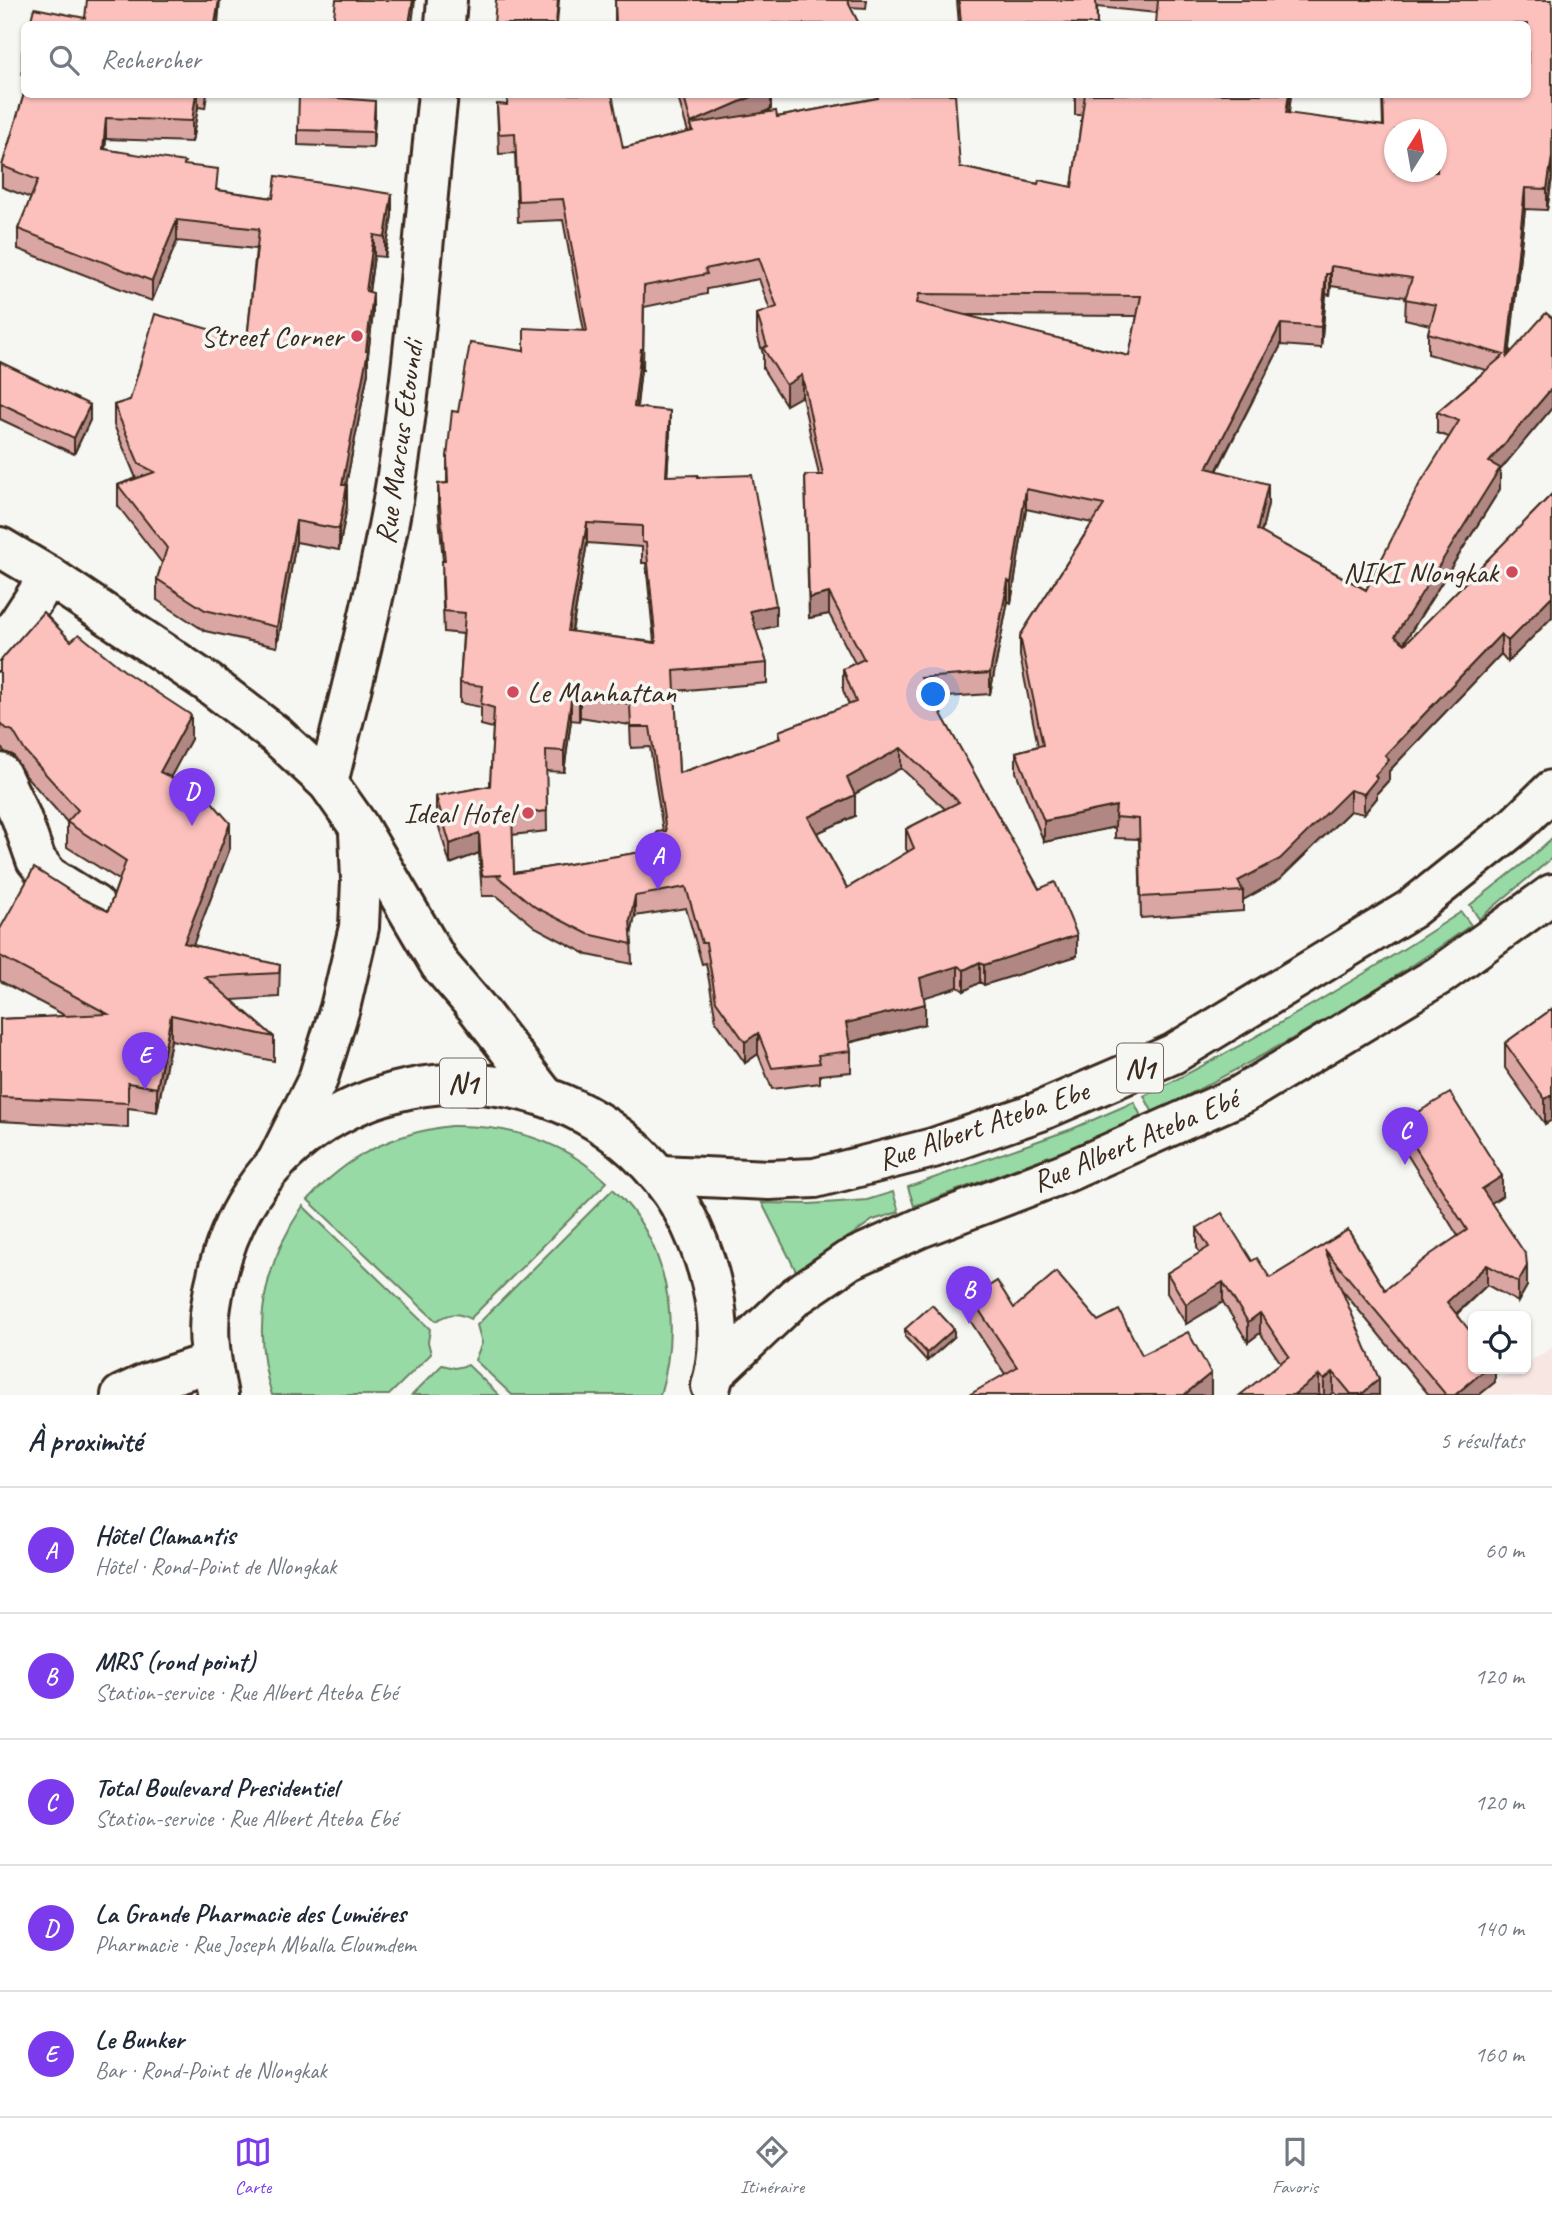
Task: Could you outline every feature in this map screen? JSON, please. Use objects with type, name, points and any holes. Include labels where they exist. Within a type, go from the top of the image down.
[{"type":"main road","points":[[445,21],[447,0]]},
{"type":"main road","name":"Rue Marcus Etoundi","points":[[328,783],[369,621],[393,499],[413,355],[438,98]]},
{"type":"main road","points":[[0,547],[207,682],[276,735],[328,783],[359,827],[440,965],[477,1007],[544,1095]]},
{"type":"main road","points":[[0,651],[48,576]]},
{"type":"main road","points":[[0,773],[21,817],[36,860],[49,876],[95,905]]},
{"type":"main road","name":"Rue Albert Ateba Ebe","points":[[660,1175],[769,1180],[815,1178],[933,1148],[1012,1121],[1173,1054],[1411,909],[1516,826],[1552,790]]},
{"type":"main road","points":[[276,1163],[318,1079],[340,1009],[359,927],[359,827]]},
{"type":"main road","name":"Rue Albert Ateba Ebé","points":[[711,1384],[794,1297],[849,1260],[920,1228],[1067,1172],[1241,1095],[1440,975],[1552,894]]},
{"type":"main road","name":"N1","points":[[214,1379],[210,1308],[222,1255],[244,1206],[276,1163],[321,1125],[373,1098],[429,1084],[487,1083],[544,1095],[587,1115],[627,1142],[660,1175],[689,1219],[709,1268],[717,1320],[711,1384]]},
{"type":"main road","points":[[121,1395],[147,1383],[214,1379]]},
{"type":"shaded area","points":[[1552,1348],[1552,1395],[1462,1395],[1509,1374],[1531,1374],[1531,1361]]},
{"type":"green space","points":[[1552,838],[1552,858],[1479,919],[1470,905]]},
{"type":"green space","points":[[1461,912],[1471,925],[1395,977],[1276,1048],[1153,1113],[1144,1096],[1305,1009]]},
{"type":"green space","points":[[1134,1102],[1142,1118],[1077,1146],[914,1206],[908,1187],[1072,1129]]},
{"type":"green space","points":[[451,1126],[515,1132],[535,1138],[573,1156],[607,1182],[470,1319],[453,1314],[436,1321],[308,1200],[339,1171],[372,1149],[410,1134]]},
{"type":"green space","points":[[613,1189],[632,1210],[647,1234],[665,1285],[669,1340],[660,1395],[512,1395],[475,1360],[482,1343],[477,1325]]},
{"type":"green space","points":[[893,1192],[899,1212],[873,1220],[797,1273],[762,1203],[810,1204],[867,1200]]},
{"type":"green space","points":[[303,1206],[430,1329],[428,1342],[431,1354],[389,1395],[272,1395],[262,1345],[265,1297],[279,1251]]},
{"type":"green space","points":[[442,1365],[455,1368],[468,1365],[499,1395],[412,1395]]},
{"type":"building","points":[[87,0],[219,0],[216,21],[31,21],[34,8],[85,18]]},
{"type":"building","points":[[336,0],[413,0],[410,21],[333,21]]},
{"type":"building","points":[[496,0],[558,0],[556,21],[494,21]]},
{"type":"building","points":[[615,0],[847,0],[858,21],[616,21]]},
{"type":"building","points":[[959,0],[1096,0],[1097,21],[961,21]]},
{"type":"building","points":[[1158,0],[1552,0],[1552,157],[1547,189],[1525,188],[1507,357],[1546,313],[1552,318],[1552,388],[1489,462],[1500,468],[1395,636],[1405,644],[1552,494],[1552,596],[1508,641],[1501,634],[1385,755],[1389,760],[1375,775],[1377,778],[1364,794],[1350,790],[1280,859],[1238,881],[1243,891],[1141,897],[1139,819],[1115,817],[1116,806],[1044,821],[1016,752],[1043,745],[1020,636],[1104,505],[1026,489],[1011,583],[1008,581],[990,673],[921,678],[1039,889],[1055,882],[1077,935],[984,965],[980,962],[964,970],[958,966],[920,978],[925,1004],[846,1023],[851,1051],[818,1055],[820,1063],[772,1068],[758,1033],[745,1042],[716,1001],[706,943],[702,943],[686,887],[635,896],[630,920],[632,944],[588,934],[535,907],[497,876],[502,875],[482,876],[479,833],[450,844],[436,796],[490,786],[494,708],[481,704],[483,686],[460,683],[465,613],[444,611],[442,561],[445,561],[438,484],[448,483],[447,457],[452,411],[458,412],[470,343],[524,351],[524,328],[587,331],[563,199],[518,201],[515,133],[499,134],[497,104],[507,105],[508,98],[613,98],[623,148],[693,131],[691,124],[776,111],[777,117],[878,98],[955,98],[960,167],[1038,184],[1039,180],[1072,187],[1084,98],[1288,98],[1286,113],[1384,126],[1383,98],[1531,98],[1531,21],[1156,21]],"holes":[[[759,258],[777,307],[757,314],[767,346],[763,348],[786,385],[802,375],[823,475],[805,475],[809,598],[829,593],[864,659],[843,669],[856,702],[779,731],[781,738],[679,773],[674,671],[767,663],[750,611],[776,605],[752,475],[666,476],[670,411],[634,407],[643,349],[644,286],[707,274],[705,269]],[[1331,266],[1412,278],[1405,299],[1436,305],[1428,333],[1504,355],[1437,412],[1459,421],[1419,485],[1366,590],[1257,530],[1268,484],[1207,468],[1281,324],[1321,327],[1326,274],[1330,274]],[[919,294],[1141,296],[1129,356],[917,303]],[[587,523],[642,526],[656,643],[568,631]],[[580,696],[630,704],[631,727],[650,727],[666,831],[657,832],[654,850],[514,873],[512,815],[547,811],[546,750],[564,751],[571,700],[579,701]],[[901,748],[959,802],[906,829],[914,848],[847,888],[808,817],[855,795],[847,778]]]},
{"type":"building","points":[[23,98],[195,98],[192,121],[106,118],[103,149],[218,169],[216,190],[273,198],[276,176],[392,194],[385,237],[374,235],[366,291],[373,293],[368,351],[342,485],[347,485],[339,529],[296,521],[277,627],[205,610],[157,579],[167,548],[118,485],[155,472],[139,464],[114,405],[130,400],[155,314],[247,340],[259,229],[177,220],[152,281],[18,229],[38,180],[2,166]]},
{"type":"building","points":[[299,98],[375,101],[373,132],[298,130]]},
{"type":"building","points":[[684,98],[749,98],[691,123]]},
{"type":"building","points":[[0,362],[90,405],[74,438],[0,403]]},
{"type":"building","points":[[43,612],[71,641],[79,634],[127,673],[191,715],[160,772],[205,794],[230,823],[184,943],[280,965],[279,973],[205,977],[274,1037],[171,1015],[157,1088],[128,1083],[128,1103],[0,1097],[0,1019],[108,1014],[0,956],[0,929],[34,868],[83,899],[108,911],[126,861],[67,822],[78,810],[25,751],[13,731],[0,723],[0,661]]},
{"type":"building","points":[[1552,1009],[1552,1095],[1545,1099],[1505,1043]]},
{"type":"building","points":[[1450,1093],[1502,1176],[1482,1189],[1526,1255],[1527,1266],[1518,1282],[1487,1265],[1447,1302],[1468,1329],[1468,1374],[1480,1374],[1455,1395],[1446,1395],[1325,1250],[1379,1379],[1362,1394],[1351,1394],[1333,1372],[1324,1380],[1319,1375],[1293,1395],[1240,1395],[1289,1356],[1260,1313],[1248,1322],[1223,1282],[1186,1304],[1167,1273],[1209,1247],[1197,1228],[1222,1213],[1252,1261],[1257,1258],[1270,1278],[1348,1230],[1385,1290],[1467,1230],[1400,1123]]},
{"type":"building","points":[[1056,1272],[1098,1321],[1119,1310],[1142,1355],[1188,1332],[1211,1373],[1184,1395],[969,1395],[1017,1367],[971,1298],[997,1281],[1014,1308]]},
{"type":"building","points":[[932,1305],[954,1329],[927,1353],[905,1329]]},
{"type":"place","name":"Street Corner","points":[[357,336]]},
{"type":"place","name":"NIKI Nlongkak","points":[[1512,572]]},
{"type":"place","name":"Le Manhattan","points":[[513,692]]},
{"type":"place","name":"Ideal Hotel","points":[[528,813]]},
{"type":"place","name":"La Grande Pharmacie des Lumiéres","points":[[192,826]]},
{"type":"place","name":"Hôtel Clamantis","points":[[658,890]]},
{"type":"place","name":"Le Bunker","points":[[145,1090]]},
{"type":"place","name":"Total Boulevard Presidentiel","points":[[1405,1165]]},
{"type":"place","name":"MRS (rond point)","points":[[969,1324]]}]
